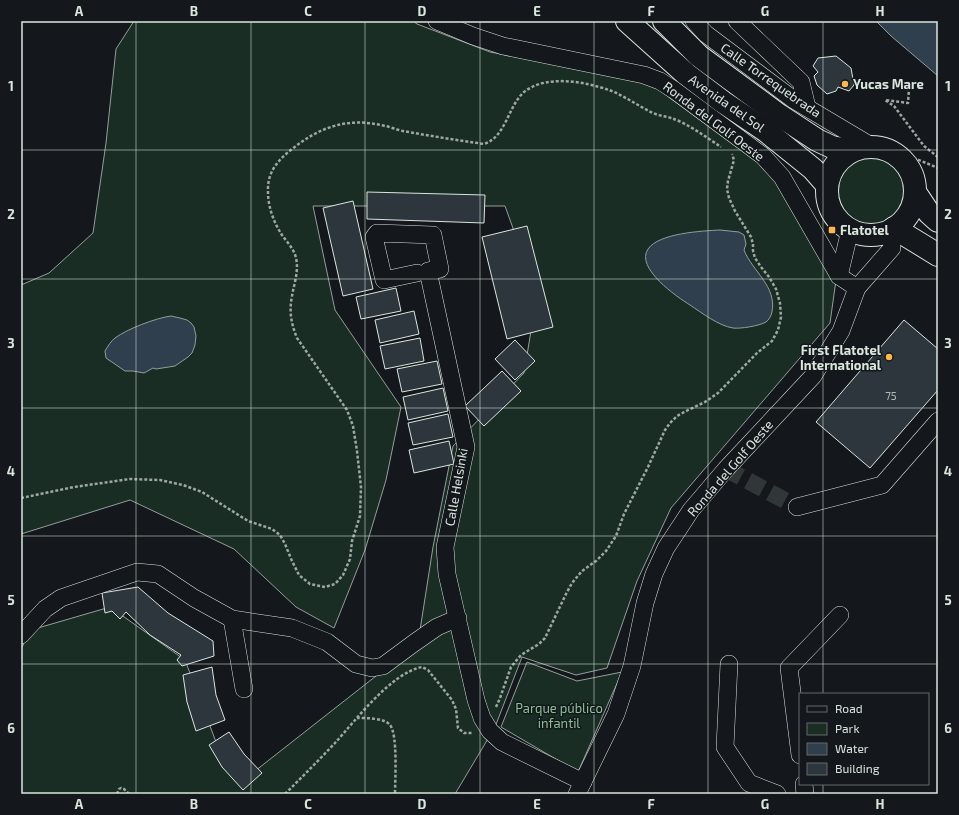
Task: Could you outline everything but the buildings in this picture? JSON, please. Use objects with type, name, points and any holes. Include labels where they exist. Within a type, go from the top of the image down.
[{"type":"main road","name":"Avenida del Sol","points":[[627,21],[686,74],[723,102],[766,131],[813,169],[827,185]]},
{"type":"main road","name":"Avenida del Sol","points":[[664,21],[700,56],[779,115],[817,140],[832,147],[851,151]]},
{"type":"main road","points":[[873,147],[886,150],[911,162],[915,192],[912,206],[905,219],[892,230],[880,234],[870,235],[860,233],[850,230],[835,216],[827,196],[827,185],[831,171],[840,160],[851,151],[873,147]]},
{"type":"main road","points":[[915,192],[929,213],[938,222]]},
{"type":"main road","points":[[892,230],[938,254]]},
{"type":"street","name":"Ronda del Golf Oeste","points":[[437,21],[473,36],[503,46],[644,75],[660,81],[763,156],[782,177],[839,276],[857,288]]},
{"type":"street","name":"Calle Torrequebrada","points":[[694,21],[706,34],[794,100],[873,147]]},
{"type":"street","points":[[737,21],[801,82],[807,107]]},
{"type":"street","points":[[839,276],[850,230]]},
{"type":"street","name":"Ronda del Golf Oeste","points":[[580,788],[616,714],[632,666],[645,603],[654,574],[666,548],[691,510],[726,469],[813,376],[841,331],[857,288],[892,248],[892,230]]},
{"type":"street","name":"Calle Helsinki","points":[[417,273],[384,280],[374,238],[377,232],[433,236],[440,269],[428,271],[466,447],[445,547],[447,574],[476,700],[482,718],[490,731],[502,742],[580,788]]},
{"type":"street","points":[[797,507],[882,485],[938,421]]},
{"type":"street","points":[[21,635],[45,609],[61,598],[137,572],[158,574],[194,598],[232,619],[292,628],[327,642],[356,664],[372,668],[383,666],[437,627],[458,618]]},
{"type":"street","points":[[799,747],[789,668],[840,615]]},
{"type":"street","points":[[232,619],[244,689]]},
{"type":"street","points":[[728,664],[725,747],[749,783],[777,794]]},
{"type":"path","points":[[21,498],[74,487],[130,479],[160,480],[183,484],[202,492],[248,521],[272,529],[280,535],[299,575],[310,584],[325,587],[335,584],[343,575],[350,559],[352,541],[360,516],[361,487],[357,451],[353,426],[347,410],[297,338],[293,328],[291,319],[292,298],[298,265],[296,256],[276,226],[268,191],[273,168],[282,157],[314,134],[325,128],[344,123],[366,123],[402,131],[484,144],[490,142],[497,135],[517,100],[524,92],[535,85],[551,82],[589,84],[611,91],[653,113],[670,118],[687,126],[723,148]]},
{"type":"path","points":[[920,88],[916,82],[909,89],[908,103],[885,100],[894,106],[924,146],[938,157]]},
{"type":"path","points":[[495,710],[511,667],[521,655],[539,644],[545,638],[572,583],[582,571],[596,561],[606,551],[616,536],[624,514],[670,423],[677,416],[705,402],[718,393],[757,352],[772,340],[778,330],[781,317],[780,303],[776,289],[770,277],[761,268],[755,258],[751,237],[729,198],[727,189],[734,160],[733,155],[730,152]]},
{"type":"path","points":[[911,162],[938,168]]},
{"type":"path","points":[[285,794],[334,744],[372,701],[408,672],[417,668],[422,667],[428,670],[452,700],[456,709],[458,728],[464,733],[472,733],[477,730]]},
{"type":"path","points":[[357,718],[368,718],[384,721],[390,724],[393,731],[395,752],[395,794]]},
{"type":"path","points":[[117,794],[121,788],[129,794]]},
{"type":"green space","points":[[134,21],[413,21],[417,24],[490,52],[648,82],[774,174],[836,280],[830,323],[671,508],[637,581],[607,668],[576,675],[522,657],[495,727],[455,794],[21,794],[21,649],[31,630],[110,607],[185,660],[227,771],[241,782],[418,643],[433,547],[453,446],[524,373],[537,295],[505,206],[313,206],[335,310],[401,407],[386,480],[365,550],[334,628],[296,607],[234,549],[130,500],[21,534],[21,285],[49,273],[93,233],[106,143],[116,49]]},
{"type":"green space","points":[[870,157],[883,160],[894,167],[901,178],[904,191],[901,204],[894,215],[883,222],[870,225],[857,222],[846,215],[839,204],[836,191],[839,178],[846,167],[857,160]]},
{"type":"green space","name":"Parque público infantil","points":[[527,662],[577,681],[622,672],[578,772],[501,727]]},
{"type":"water","points":[[876,21],[938,21],[938,76],[891,36]]},
{"type":"water","points":[[720,230],[739,232],[744,235],[746,244],[744,250],[771,294],[773,303],[772,312],[770,318],[766,322],[740,328],[722,325],[668,289],[652,273],[647,265],[646,257],[648,249],[661,239],[681,234]]},
{"type":"water","points":[[171,316],[187,320],[191,323],[194,327],[196,336],[192,353],[175,366],[156,369],[153,368],[144,373],[125,371],[106,358],[105,351],[115,338],[142,324]]},
{"type":"tunnel","points":[[726,469],[797,507]]},
{"type":"place","name":"Yucas Mare","points":[[845,84]]},
{"type":"place","name":"Flatotel","points":[[832,230]]},
{"type":"place","name":"First Flatotel International","points":[[889,357]]}]
